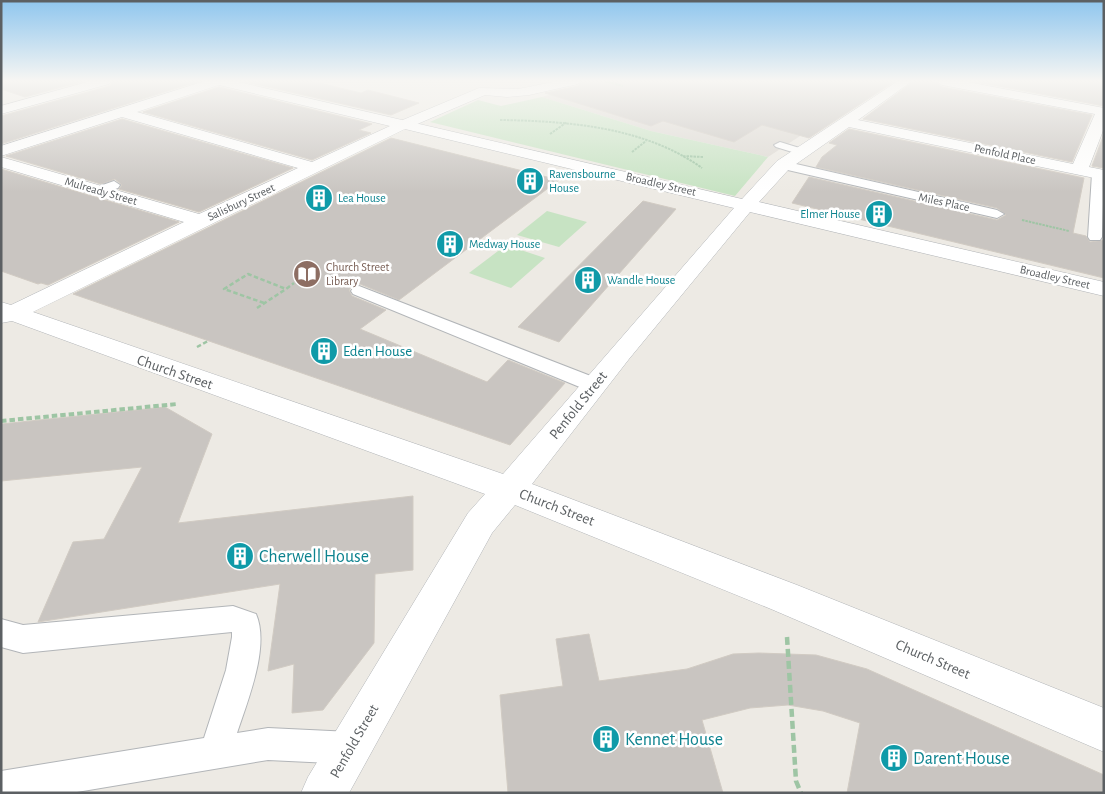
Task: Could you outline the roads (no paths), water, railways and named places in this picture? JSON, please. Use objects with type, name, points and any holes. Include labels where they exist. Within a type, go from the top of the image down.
[{"type":"street","points":[[1,151],[103,118]]},
{"type":"street","points":[[143,118],[315,168]]},
{"type":"street","name":"Broadley Street","points":[[374,118],[1104,289]]},
{"type":"street","name":"Salisbury Street","points":[[5,313],[315,168],[417,118]]},
{"type":"street","name":"Penfold Street","points":[[324,793],[480,523],[510,489],[594,384],[747,204],[783,165],[853,118]]},
{"type":"street","points":[[1079,170],[1100,118]]},
{"type":"street","name":"Penfold Place","points":[[847,122],[1101,174]]},
{"type":"street","name":"Mulready Street","points":[[1,162],[107,188],[201,220]]},
{"type":"street","name":"Church Street","points":[[5,313],[510,489],[784,597],[1104,730]]},
{"type":"lane","points":[[780,144],[802,152]]},
{"type":"lane","name":"Miles Place","points":[[783,165],[997,214]]},
{"type":"lane","points":[[1095,237],[1101,174]]},
{"type":"lane","points":[[359,291],[594,384]]},
{"type":"lane","points":[[1,632],[5,635],[23,639],[215,619],[233,619],[246,623],[248,636],[234,692],[215,752]]},
{"type":"lane","points":[[1,788],[268,744],[351,748]]},
{"type":"place","name":"Ravensbourne House","points":[[530,181]]},
{"type":"place","name":"Lea House","points":[[319,198]]},
{"type":"place","name":"Elmer House","points":[[879,214]]},
{"type":"place","name":"Medway House","points":[[450,244]]},
{"type":"place","name":"Church Street Library","points":[[307,274]]},
{"type":"place","name":"Wandle House","points":[[588,280]]},
{"type":"place","name":"Eden House","points":[[324,351]]},
{"type":"place","name":"Cherwell House","points":[[240,556]]},
{"type":"place","name":"Kennet House","points":[[606,739]]},
{"type":"place","name":"Darent House","points":[[894,758]]}]
